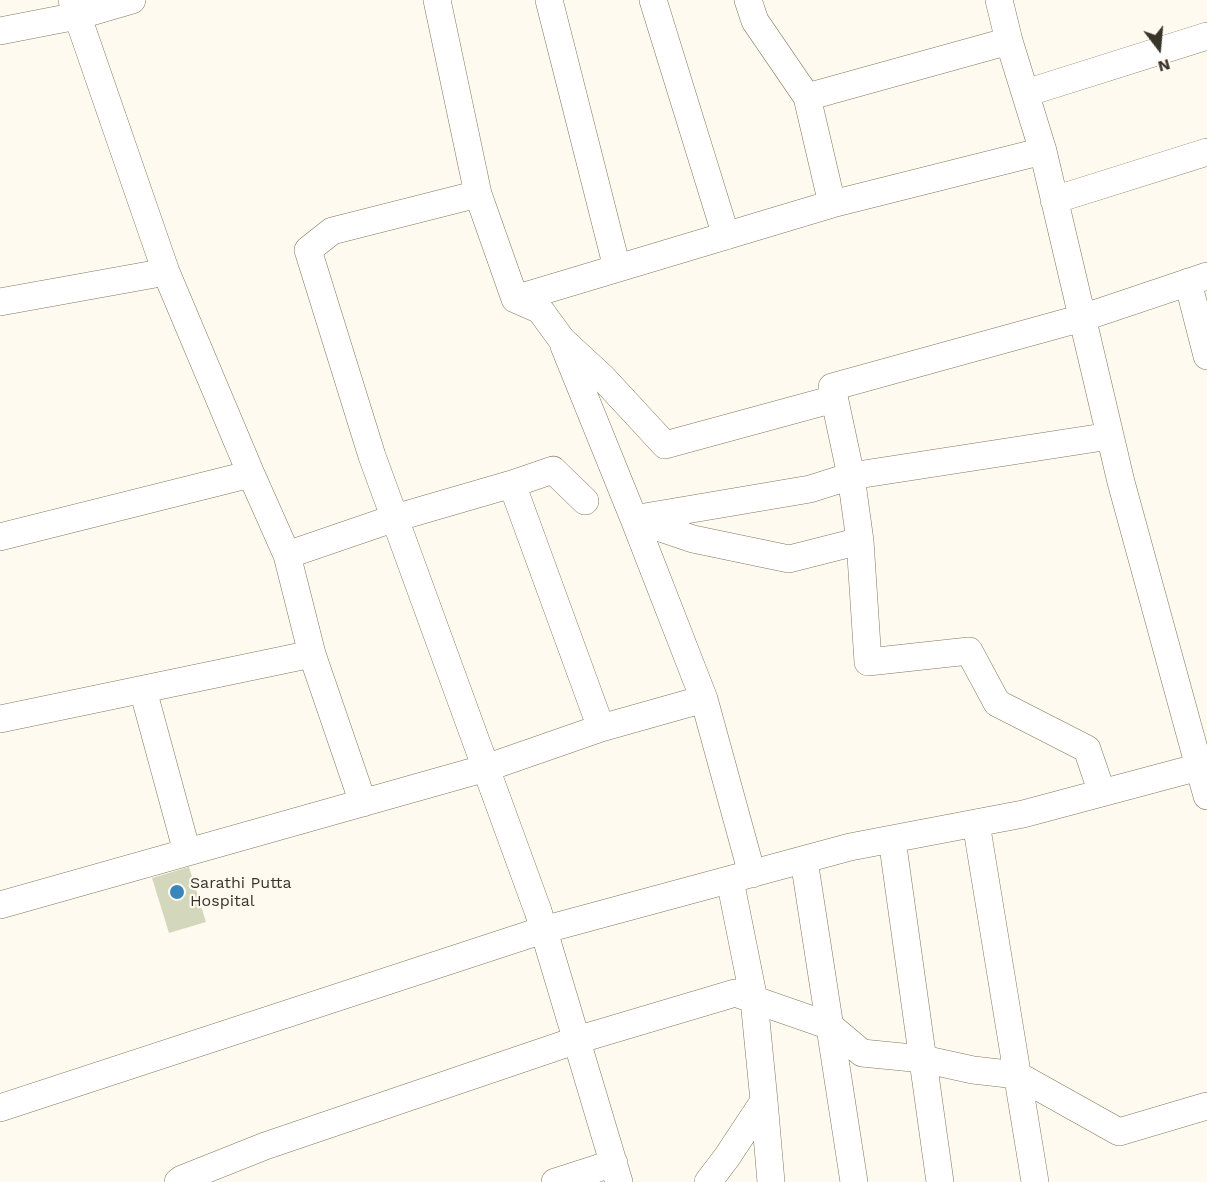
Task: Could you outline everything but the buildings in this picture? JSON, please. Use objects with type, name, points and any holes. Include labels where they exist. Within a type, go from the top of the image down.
[{"type":"street","points":[[0,31],[74,8],[132,0]]},
{"type":"street","points":[[437,0],[478,195],[515,299],[540,310],[562,340],[603,378],[666,445],[834,399]]},
{"type":"street","points":[[549,0],[617,268]]},
{"type":"street","points":[[653,0],[726,236]]},
{"type":"street","points":[[748,0],[755,21],[807,97],[832,204]]},
{"type":"street","points":[[999,0],[1009,41],[1043,151],[1121,482],[1203,765],[1207,796]]},
{"type":"street","points":[[74,8],[166,272],[287,555],[312,654],[363,803]]},
{"type":"street","points":[[1026,93],[1207,36]]},
{"type":"street","points":[[807,97],[1009,41]]},
{"type":"street","points":[[515,299],[832,204],[1043,151]]},
{"type":"street","points":[[1054,200],[1207,152]]},
{"type":"street","points":[[478,195],[332,231],[308,250],[372,456],[538,911],[617,1172],[555,1182]]},
{"type":"street","points":[[0,302],[166,272]]},
{"type":"street","points":[[1102,793],[1087,749],[997,703],[969,651],[868,662],[860,541],[851,476],[832,387],[1082,318],[1198,279],[1207,356]]},
{"type":"street","points":[[562,340],[704,699],[741,877],[771,1182]]},
{"type":"street","points":[[634,519],[810,489],[851,476],[1110,436]]},
{"type":"street","points":[[287,555],[395,518],[553,470],[585,501]]},
{"type":"street","points":[[0,537],[251,474]]},
{"type":"street","points":[[512,484],[600,728]]},
{"type":"street","points":[[634,519],[693,539],[789,559],[860,541]]},
{"type":"street","points":[[0,719],[312,654]]},
{"type":"street","points":[[143,690],[187,852]]},
{"type":"street","points":[[0,905],[486,768],[600,728],[704,699]]},
{"type":"street","points":[[0,1108],[543,930],[850,847],[1023,814],[1203,765]]},
{"type":"street","points":[[976,823],[1035,1182]]},
{"type":"street","points":[[892,839],[940,1182]]},
{"type":"street","points":[[804,860],[854,1182]]},
{"type":"street","points":[[178,1182],[264,1146],[577,1040],[735,993],[830,1026],[862,1053],[923,1059],[973,1070],[1017,1075],[1119,1132],[1207,1106]]},
{"type":"street","points":[[708,1182],[728,1157],[764,1101]]},
{"type":"place","name":"Sarathi Putta Hospital","points":[[177,892]]}]
